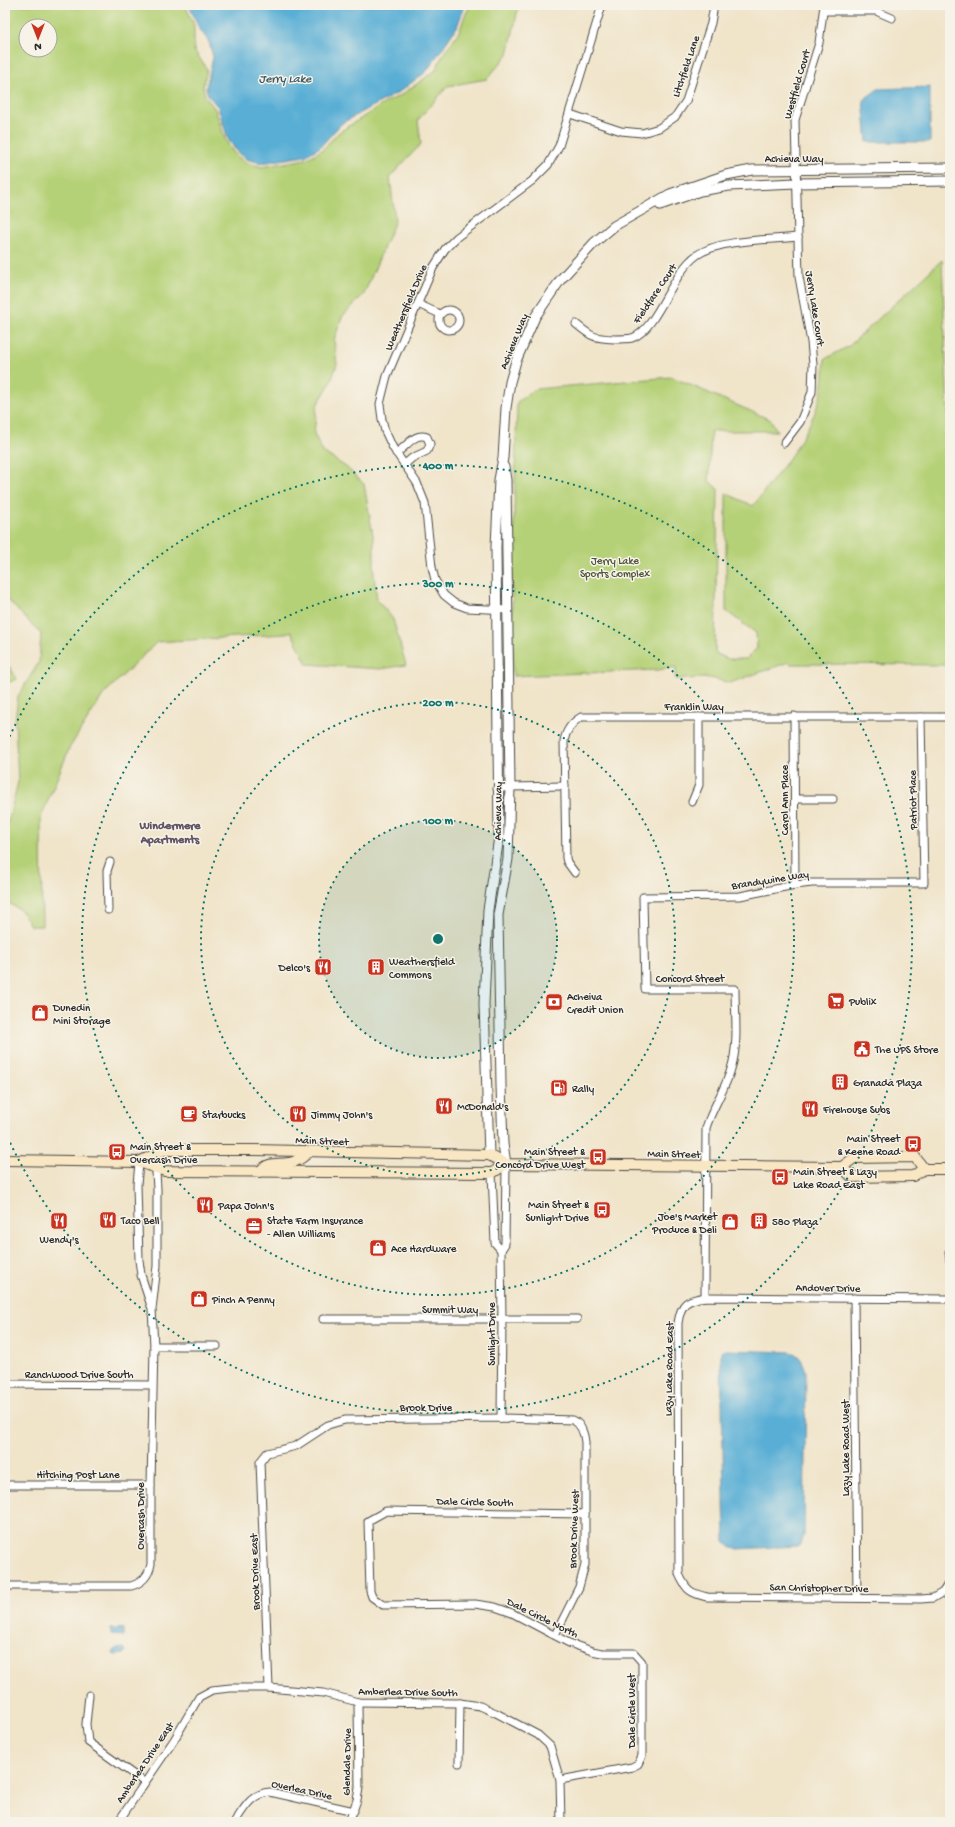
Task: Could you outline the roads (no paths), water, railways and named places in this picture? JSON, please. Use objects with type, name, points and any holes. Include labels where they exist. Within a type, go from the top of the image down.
[{"type":"main road","name":"Main Street","points":[[139,1162],[164,1150],[489,1155],[506,1164],[705,1166],[842,1167],[854,1158],[915,1157],[924,1169]]},
{"type":"main road","points":[[259,1172],[266,1165],[290,1163],[298,1160],[309,1152]]},
{"type":"main road","points":[[489,1155],[492,1173],[506,1164]]},
{"type":"main road","name":"Main Street","points":[[5,1160],[139,1162],[165,1171],[492,1173]]},
{"type":"main road","points":[[842,1167],[852,1177],[913,1176],[924,1169],[950,1169]]},
{"type":"street","name":"Weathersfield Drive","points":[[508,610],[467,608],[454,603],[444,595],[435,580],[432,567],[424,503],[417,483],[396,453],[385,431],[380,404],[387,376],[433,268],[445,249],[457,238],[532,181],[548,165],[559,146],[602,5]]},
{"type":"street","name":"Litchfield Lane","points":[[570,114],[621,131],[642,133],[659,128],[675,118],[686,101],[711,23],[714,5]]},
{"type":"street","points":[[824,8],[876,11],[892,18]]},
{"type":"street","name":"Westfield Court","points":[[796,169],[795,120],[819,43],[824,8]]},
{"type":"street","name":"Achieva Way","points":[[489,1155],[484,1004],[488,910],[499,837],[497,789],[499,748],[496,540],[499,480],[503,458],[506,408],[510,382],[523,343],[535,317],[561,279],[594,243],[614,226],[670,194],[726,175],[752,170],[950,168]]},
{"type":"street","name":"Jerry Lake Court","points":[[784,443],[800,422],[812,392],[812,350],[799,277],[796,169]]},
{"type":"street","name":"Achieva Way","points":[[645,209],[707,190],[729,186],[950,180]]},
{"type":"street","name":"Fieldfare Court","points":[[576,324],[592,336],[620,339],[632,338],[646,327],[678,275],[697,255],[710,249],[728,244],[798,238]]},
{"type":"street","points":[[418,304],[440,314]]},
{"type":"street","points":[[396,453],[416,437],[427,437],[430,444],[427,451],[412,458],[404,465]]},
{"type":"street","name":"Achieva Way","points":[[503,458],[506,480],[510,787],[508,859],[498,915],[501,1085],[503,1144],[506,1164]]},
{"type":"street","name":"Franklin Way","points":[[575,873],[567,862],[566,858],[565,735],[570,725],[581,718],[794,716],[950,717]]},
{"type":"street","name":"Carol Ann Place","points":[[794,716],[795,884]]},
{"type":"street","points":[[692,802],[699,785],[699,717]]},
{"type":"street","name":"Patriot Place","points":[[921,717],[924,883]]},
{"type":"street","points":[[497,789],[510,787],[565,786]]},
{"type":"street","points":[[795,799],[832,799]]},
{"type":"street","points":[[108,910],[107,871],[110,862]]},
{"type":"street","name":"Brandywine Way","points":[[645,990],[643,897],[740,896],[795,884],[812,883],[924,883]]},
{"type":"street","name":"Concord Street","points":[[645,990],[736,990],[735,1049],[731,1069],[710,1113],[706,1128],[705,1166]]},
{"type":"street","name":"Overcash Drive","points":[[5,1586],[126,1587],[142,1581],[150,1571],[152,1564],[150,1485],[154,1346],[152,1309],[157,1266],[157,1189],[155,1155]]},
{"type":"street","name":"Overcash Drive","points":[[139,1162],[137,1185],[141,1275],[152,1309]]},
{"type":"street","name":"Sunlight Drive","points":[[501,1418],[501,1250],[505,1244],[506,1164]]},
{"type":"street","points":[[705,1166],[705,1297]]},
{"type":"street","name":"Sunlight Drive","points":[[492,1173],[495,1243],[501,1250]]},
{"type":"street","points":[[949,1252],[950,1261]]},
{"type":"street","name":"Andover Drive","points":[[705,1297],[950,1299]]},
{"type":"street","name":"Lazy Lake Road East","points":[[685,1588],[679,1574],[678,1323],[680,1312],[684,1304],[690,1299],[705,1297]]},
{"type":"street","name":"Lazy Lake Road West","points":[[854,1298],[857,1598]]},
{"type":"street","name":"Summit Way","points":[[324,1320],[577,1319]]},
{"type":"street","points":[[154,1346],[217,1346]]},
{"type":"street","name":"Ranchwood Drive South","points":[[5,1384],[152,1385]]},
{"type":"street","name":"Brook Drive","points":[[263,1457],[270,1451],[296,1446],[328,1425],[345,1420],[501,1418],[572,1420],[577,1423],[582,1430],[585,1442]]},
{"type":"street","name":"Brook Drive West","points":[[555,1635],[579,1587],[584,1565],[585,1442]]},
{"type":"street","name":"Brook Drive East","points":[[263,1457],[260,1465],[269,1688]]},
{"type":"street","name":"Hitching Post Lane","points":[[5,1485],[150,1485]]},
{"type":"street","name":"Dale Circle South","points":[[372,1597],[370,1591],[368,1521],[386,1511],[585,1514]]},
{"type":"street","points":[[950,1576],[948,1584],[943,1592],[950,1600]]},
{"type":"street","name":"San Christopher Drive","points":[[685,1588],[695,1594],[707,1597],[922,1599],[934,1598],[943,1592]]},
{"type":"street","name":"Dale Circle North","points":[[372,1597],[383,1605],[475,1604],[495,1606],[592,1652],[634,1652]]},
{"type":"street","name":"Dale Circle West","points":[[560,1780],[632,1767],[638,1764],[642,1756],[642,1662],[634,1652]]},
{"type":"street","name":"Amberlea Drive South","points":[[188,1713],[199,1697],[212,1690],[230,1688],[269,1688],[323,1693],[358,1702],[460,1703],[480,1706],[538,1735],[550,1746],[560,1780],[561,1822]]},
{"type":"street","points":[[89,1695],[86,1724],[88,1742],[144,1782]]},
{"type":"street","name":"Glendale Drive","points":[[349,1822],[357,1800],[359,1774],[358,1702]]},
{"type":"street","points":[[459,1763],[460,1703]]},
{"type":"street","name":"Amberlea Drive East","points":[[118,1822],[174,1740],[188,1713]]},
{"type":"street","name":"Overlea Drive","points":[[235,1822],[247,1803],[262,1792],[270,1792],[354,1811]]},
{"type":"water","name":"Jerry Lake","points":[[189,5],[465,5],[457,27],[426,72],[399,92],[342,123],[320,147],[305,156],[261,163],[246,159],[235,149],[228,139],[218,107],[208,95],[206,88],[213,57],[209,42],[199,28]]},
{"type":"water","points":[[930,87],[930,142],[867,142],[863,100],[878,89]]},
{"type":"water","points":[[725,1350],[790,1352],[799,1357],[805,1368],[804,1536],[799,1546],[737,1549],[731,1548],[725,1542],[721,1352]]},
{"type":"water","points":[[119,1627],[124,1629],[124,1636],[111,1635],[111,1629],[118,1629]]},
{"type":"water","points":[[124,1648],[126,1650],[124,1654],[113,1654],[115,1649]]},
{"type":"place","name":"Delco's","points":[[323,967]]},
{"type":"place","name":"Weathersfield Commons","points":[[376,967]]},
{"type":"place","name":"Publix","points":[[836,1001]]},
{"type":"place","name":"Acheiva Credit Union","points":[[554,1002]]},
{"type":"place","name":"Dunedin Mini Storage","points":[[40,1013]]},
{"type":"place","name":"The UPS Store","points":[[862,1049]]},
{"type":"place","name":"Granada Plaza","points":[[840,1082]]},
{"type":"place","name":"Rally","points":[[559,1088]]},
{"type":"place","name":"McDonald's","points":[[444,1106]]},
{"type":"place","name":"Firehouse Subs","points":[[810,1109]]},
{"type":"place","name":"Starbucks","points":[[189,1114]]},
{"type":"place","name":"Jimmy John's","points":[[298,1114]]},
{"type":"place","name":"Main Street & Keene Road","points":[[913,1144]]},
{"type":"place","name":"Main Street & Overcash Drive","points":[[117,1152]]},
{"type":"place","name":"Main Street & Concord Drive West","points":[[598,1157]]},
{"type":"place","name":"Main Street & Lazy Lake Road East","points":[[780,1177]]},
{"type":"place","name":"Papa John's","points":[[205,1205]]},
{"type":"place","name":"Main Street & Sunlight Drive","points":[[602,1210]]},
{"type":"place","name":"Taco Bell","points":[[108,1220]]},
{"type":"place","name":"Wendy's","points":[[59,1221]]},
{"type":"place","name":"580 Plaza","points":[[759,1221]]},
{"type":"place","name":"Joe's Market Produce & Deli","points":[[730,1222]]},
{"type":"place","name":"State Farm Insurance - Allen Williams","points":[[254,1226]]},
{"type":"place","name":"Ace Hardware","points":[[378,1248]]},
{"type":"place","name":"Pinch A Penny","points":[[199,1299]]},
{"type":"district","name":"Windermere Apartments","points":[[170,832]]},
{"type":"park label","name":"Jerry Lake Sports Complex","points":[[615,566]]}]
